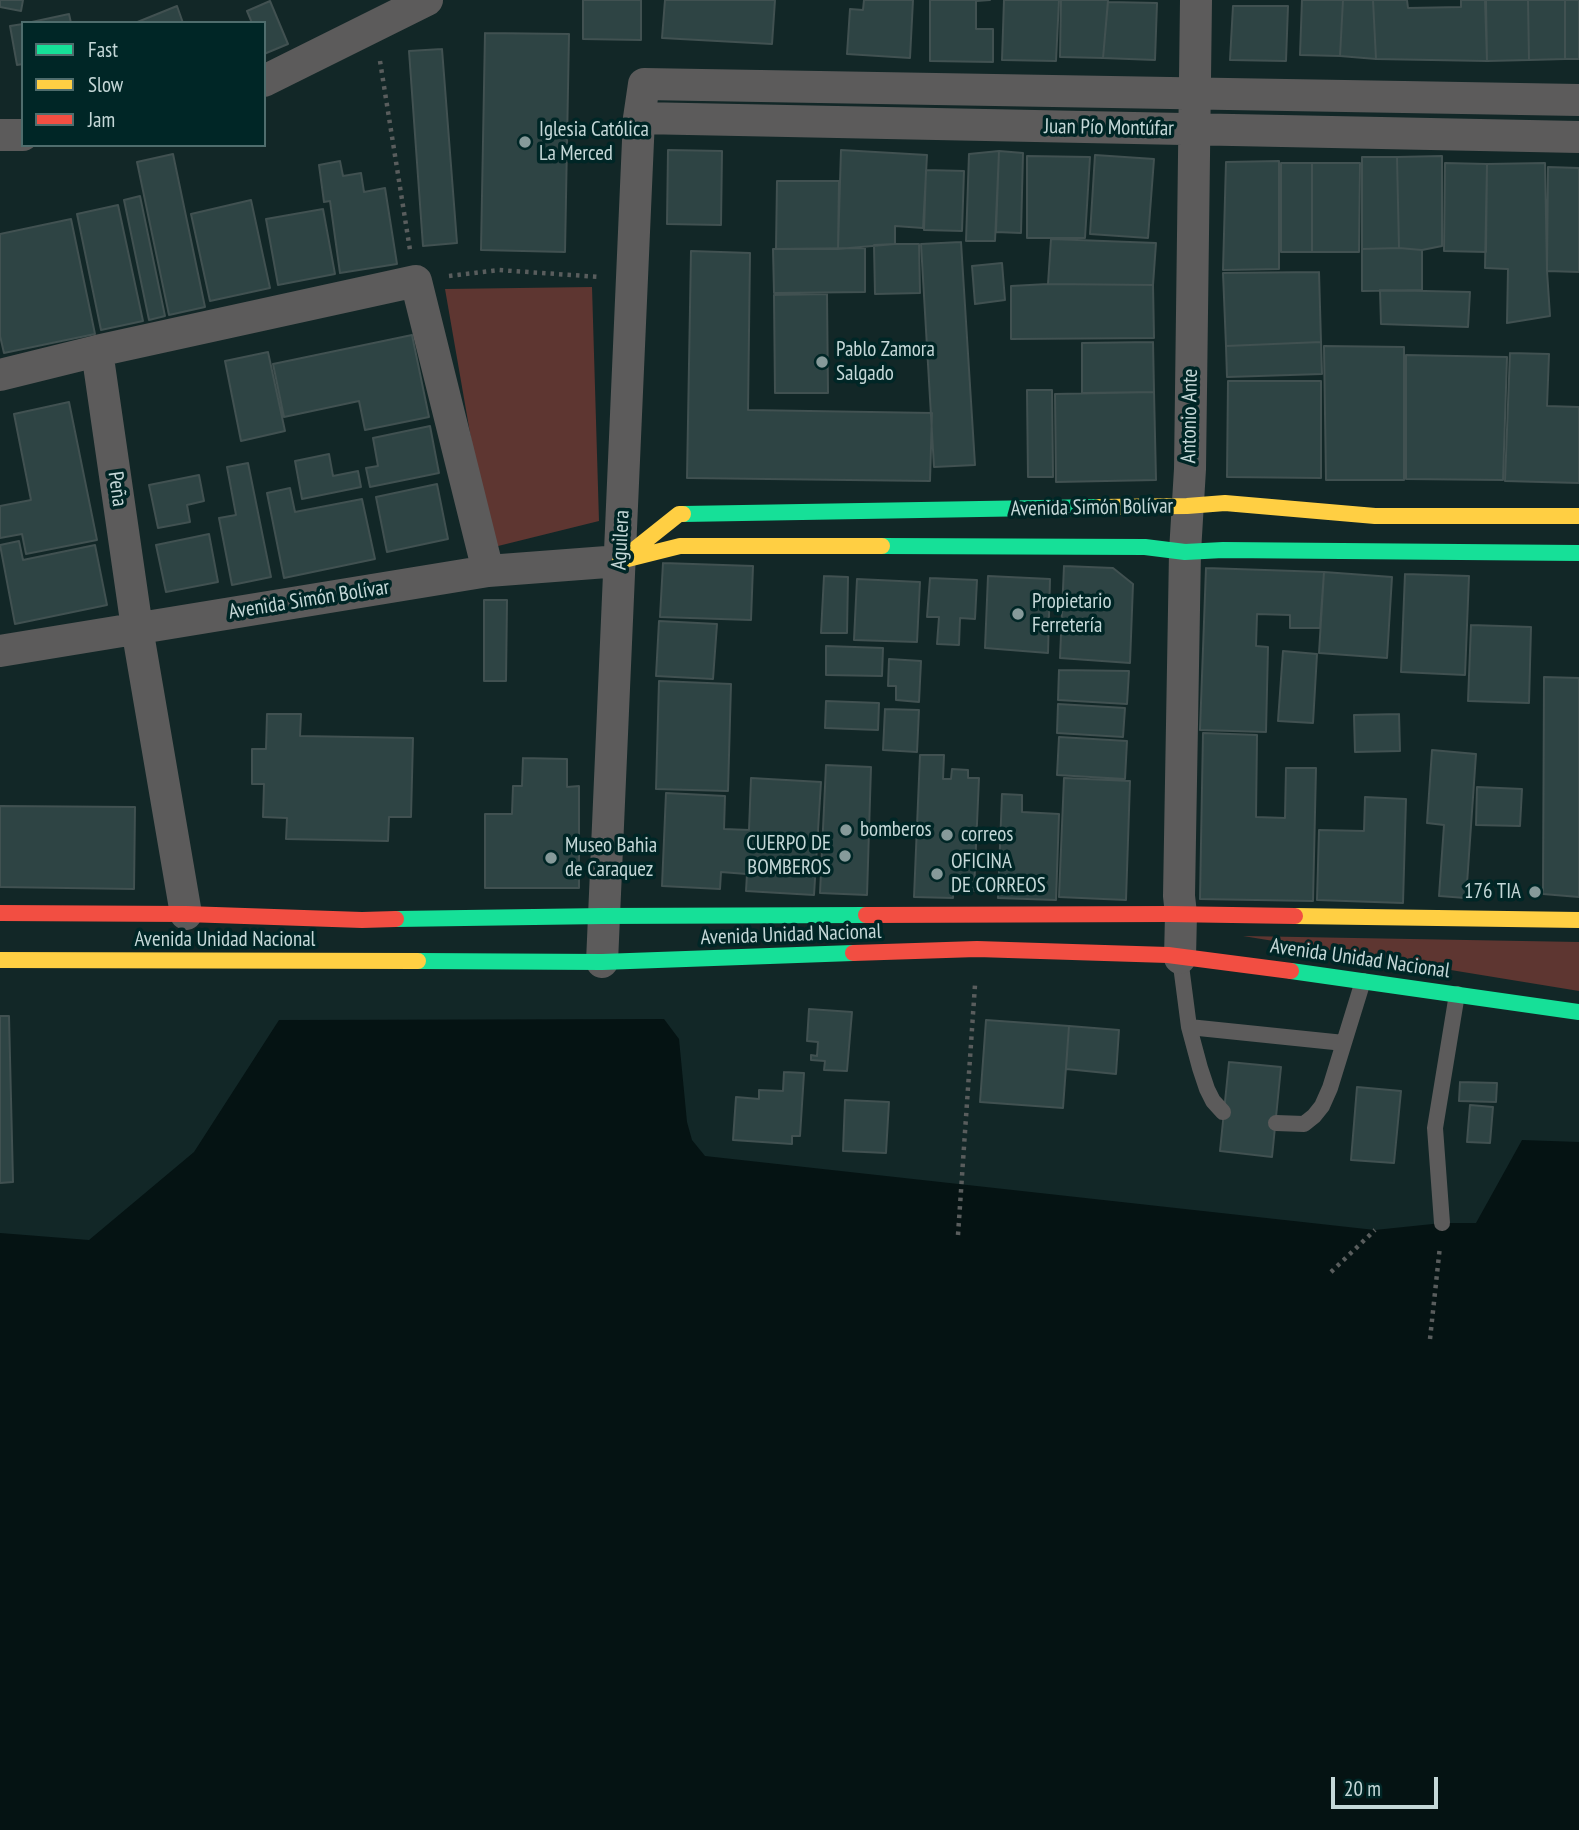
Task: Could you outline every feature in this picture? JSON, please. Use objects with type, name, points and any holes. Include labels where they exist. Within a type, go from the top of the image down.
[{"type":"main road","name":"Avenida Simón Bolívar","points":[[620,561],[679,514],[1187,506],[1225,503],[1375,516],[1579,516]]},
{"type":"main road","name":"Avenida Simón Bolívar","points":[[620,561],[680,546],[1146,547],[1185,552],[1579,553]]},
{"type":"main road","points":[[0,913],[186,914],[362,920],[603,916],[1181,914],[1579,920]]},
{"type":"main road","name":"Avenida Unidad Nacional","points":[[0,960],[602,962],[977,949],[1168,955],[1579,1012]]},
{"type":"street","points":[[266,80],[427,0]]},
{"type":"street","name":"Antonio Ante","points":[[1180,958],[1196,0]]},
{"type":"street","name":"Juan Pío Montúfar","points":[[644,84],[1579,100]]},
{"type":"street","name":"Aguilera","points":[[602,962],[639,118],[644,84]]},
{"type":"street","name":"Juan Pío Montúfar","points":[[639,118],[1579,137]]},
{"type":"street","points":[[0,135],[21,135]]},
{"type":"street","points":[[0,375],[415,281],[488,570]]},
{"type":"street","name":"Peña","points":[[97,351],[137,628],[186,914]]},
{"type":"street","name":"Avenida Simón Bolívar","points":[[0,651],[488,570],[620,561]]},
{"type":"lane","points":[[1180,958],[1189,1027],[1207,1089],[1213,1101],[1223,1111]]},
{"type":"lane","points":[[1276,1123],[1304,1124],[1322,1107],[1363,981]]},
{"type":"lane","points":[[1442,1223],[1435,1128],[1457,994]]},
{"type":"lane","points":[[1189,1027],[1344,1043]]},
{"type":"path","points":[[375,27],[415,281],[499,270],[632,279]]},
{"type":"path","points":[[958,1236],[977,949]]},
{"type":"path","points":[[1430,1339],[1442,1223]]},
{"type":"path","points":[[1331,1272],[1375,1230]]},
{"type":"shaded area","points":[[592,287],[599,521],[490,548],[445,289]]},
{"type":"shaded area","points":[[1243,936],[1579,942],[1579,991]]},
{"type":"shaded area","points":[[664,1019],[679,1039],[687,1122],[692,1140],[705,1156],[1375,1230],[1442,1223],[1476,1223],[1522,1140],[1579,1142],[1579,1830],[0,1830],[0,1233],[89,1240],[194,1152],[279,1020]]},
{"type":"building","points":[[0,0],[23,0],[21,11],[0,7]]},
{"type":"building","points":[[583,0],[641,0],[641,40],[583,39]]},
{"type":"building","points":[[665,0],[775,0],[772,44],[662,38]]},
{"type":"building","points":[[864,0],[913,0],[910,58],[847,54],[850,9],[863,10]]},
{"type":"building","points":[[930,0],[990,0],[976,1],[976,29],[993,29],[993,62],[930,61]]},
{"type":"building","points":[[1004,0],[1059,0],[1056,61],[1002,60]]},
{"type":"building","points":[[1061,0],[1108,0],[1103,58],[1060,57]]},
{"type":"building","points":[[1302,0],[1343,0],[1340,56],[1300,55]]},
{"type":"building","points":[[1343,0],[1373,0],[1376,59],[1340,56]]},
{"type":"building","points":[[1373,0],[1407,0],[1408,8],[1461,7],[1461,0],[1485,0],[1487,61],[1376,59]]},
{"type":"building","points":[[1486,0],[1528,0],[1529,60],[1487,61]]},
{"type":"building","points":[[1528,0],[1565,0],[1565,59],[1529,60]]},
{"type":"building","points":[[1565,0],[1579,0],[1579,59],[1565,59]]},
{"type":"building","points":[[270,1],[288,44],[266,53],[266,21],[251,21],[247,11]]},
{"type":"building","points":[[1108,2],[1157,3],[1155,60],[1103,58]]},
{"type":"building","points":[[177,6],[182,21],[140,21]]},
{"type":"building","points":[[1233,6],[1288,6],[1286,61],[1230,60]]},
{"type":"building","points":[[69,14],[71,21],[36,21]]},
{"type":"building","points":[[21,24],[21,64],[17,65],[10,26]]},
{"type":"building","name":"Iglesia Católica La Merced","points":[[485,33],[569,34],[565,252],[481,250]]},
{"type":"building","points":[[442,49],[457,243],[423,246],[409,51]]},
{"type":"building","points":[[668,150],[722,151],[721,225],[667,224]]},
{"type":"building","points":[[841,150],[927,155],[923,228],[895,226],[895,244],[838,249]]},
{"type":"building","points":[[999,151],[995,241],[966,241],[969,154]]},
{"type":"building","points":[[999,151],[1023,153],[1021,233],[996,232]]},
{"type":"building","points":[[173,154],[205,307],[169,315],[137,162]]},
{"type":"building","points":[[1095,155],[1154,159],[1148,238],[1090,234]]},
{"type":"building","points":[[1027,156],[1090,157],[1085,238],[1027,238]]},
{"type":"building","points":[[1442,156],[1442,246],[1422,250],[1399,248],[1397,157]]},
{"type":"building","points":[[1362,157],[1397,157],[1399,248],[1362,249]]},
{"type":"building","points":[[340,161],[343,176],[361,173],[364,192],[385,188],[397,264],[340,273],[330,201],[324,202],[319,165]]},
{"type":"building","points":[[1279,161],[1279,269],[1223,270],[1226,162]]},
{"type":"building","points":[[1281,163],[1312,163],[1312,252],[1281,252]]},
{"type":"building","points":[[1312,163],[1360,163],[1359,252],[1312,252]]},
{"type":"building","points":[[1445,163],[1487,164],[1486,252],[1444,251]]},
{"type":"building","points":[[1545,163],[1550,316],[1507,323],[1508,269],[1485,268],[1487,164]]},
{"type":"building","points":[[1548,167],[1579,168],[1579,272],[1547,271]]},
{"type":"building","points":[[926,170],[964,171],[962,231],[924,230]]},
{"type":"building","points":[[777,181],[839,181],[838,249],[776,249]]},
{"type":"building","points":[[140,196],[165,316],[149,320],[124,200]]},
{"type":"building","points":[[251,200],[270,288],[210,301],[191,214]]},
{"type":"building","points":[[118,205],[143,321],[101,330],[77,214]]},
{"type":"building","points":[[323,209],[335,274],[278,285],[266,219]]},
{"type":"building","points":[[71,219],[95,334],[4,353],[0,336],[0,234]]},
{"type":"building","points":[[1051,239],[1156,243],[1153,285],[1048,284]]},
{"type":"building","points":[[961,242],[975,465],[934,467],[921,244]]},
{"type":"building","points":[[919,244],[920,293],[875,294],[874,245]]},
{"type":"building","points":[[865,248],[865,292],[774,293],[773,249]]},
{"type":"building","points":[[1362,249],[1422,250],[1422,290],[1362,291]]},
{"type":"building","points":[[691,251],[750,253],[748,410],[932,413],[930,481],[687,478]]},
{"type":"building","points":[[1002,263],[1005,300],[975,304],[972,266]]},
{"type":"building","points":[[1319,272],[1321,342],[1226,346],[1223,273]]},
{"type":"building","points":[[1153,285],[1154,338],[1011,339],[1011,286]]},
{"type":"building","points":[[1380,290],[1470,292],[1468,327],[1381,324]]},
{"type":"building","points":[[827,294],[828,393],[775,393],[774,295]]},
{"type":"building","points":[[412,335],[429,417],[365,430],[359,401],[284,417],[273,364]]},
{"type":"building","points":[[1153,342],[1154,392],[1082,393],[1082,343]]},
{"type":"building","points":[[1321,342],[1322,374],[1227,377],[1226,346]]},
{"type":"building","points":[[1324,346],[1404,347],[1404,480],[1326,480]]},
{"type":"building","points":[[268,352],[285,431],[241,441],[225,361]]},
{"type":"building","points":[[1510,353],[1549,354],[1547,406],[1579,407],[1579,483],[1505,481]]},
{"type":"building","points":[[1406,355],[1507,357],[1503,480],[1406,479]]},
{"type":"building","points":[[1228,381],[1321,381],[1321,478],[1227,477]]},
{"type":"building","points":[[1027,390],[1052,390],[1053,477],[1028,477]]},
{"type":"building","points":[[1154,392],[1156,480],[1056,482],[1055,394]]},
{"type":"building","points":[[69,402],[97,540],[26,554],[22,534],[0,538],[0,506],[31,500],[14,414]]},
{"type":"building","points":[[430,426],[439,473],[370,487],[366,468],[378,466],[373,438]]},
{"type":"building","points":[[329,454],[333,476],[358,471],[361,487],[302,499],[295,461]]},
{"type":"building","points":[[248,463],[271,577],[232,585],[219,518],[236,515],[227,467]]},
{"type":"building","points":[[199,475],[204,501],[187,505],[190,522],[158,528],[149,485]]},
{"type":"building","points":[[437,484],[448,539],[387,552],[376,497]]},
{"type":"building","points":[[290,488],[295,512],[362,499],[375,559],[284,578],[267,493]]},
{"type":"building","points":[[209,534],[218,582],[166,592],[156,545]]},
{"type":"building","points":[[19,541],[23,560],[95,545],[107,605],[15,624],[0,545]]},
{"type":"building","points":[[663,563],[753,566],[751,620],[660,617]]},
{"type":"building","points":[[1064,566],[1113,568],[1133,584],[1130,663],[1060,658]]},
{"type":"building","points":[[1206,568],[1324,572],[1320,628],[1290,628],[1290,615],[1257,614],[1256,646],[1268,647],[1266,732],[1200,730]]},
{"type":"building","points":[[1324,572],[1392,577],[1387,658],[1319,653]]},
{"type":"building","points":[[1405,574],[1469,576],[1465,675],[1401,672]]},
{"type":"building","points":[[824,576],[848,577],[847,633],[821,633]]},
{"type":"building","name":"Propietario Ferretería","points":[[988,576],[1050,579],[1048,653],[985,648]]},
{"type":"building","points":[[930,578],[977,580],[975,619],[960,618],[959,645],[937,644],[939,617],[927,617]]},
{"type":"building","points":[[857,579],[920,582],[917,642],[854,640]]},
{"type":"building","points":[[484,600],[507,600],[506,681],[484,681]]},
{"type":"building","points":[[659,621],[717,624],[713,679],[656,676]]},
{"type":"building","points":[[1471,625],[1531,627],[1529,703],[1468,701]]},
{"type":"building","points":[[826,646],[883,648],[882,676],[826,675]]},
{"type":"building","points":[[1283,651],[1317,654],[1313,723],[1278,721]]},
{"type":"building","points":[[889,659],[921,661],[919,702],[896,700],[896,686],[888,686]]},
{"type":"building","points":[[1059,670],[1129,671],[1127,704],[1058,700]]},
{"type":"building","points":[[1544,677],[1579,678],[1579,897],[1543,894]]},
{"type":"building","points":[[659,681],[731,684],[728,791],[656,789]]},
{"type":"building","points":[[826,701],[879,703],[878,730],[825,728]]},
{"type":"building","points":[[1058,704],[1125,708],[1123,737],[1057,733]]},
{"type":"building","points":[[885,709],[919,710],[917,752],[883,750]]},
{"type":"building","points":[[267,714],[301,714],[300,736],[413,738],[411,817],[389,817],[388,841],[286,839],[287,818],[263,817],[264,784],[252,784],[252,749],[266,749]]},
{"type":"building","points":[[1399,714],[1400,751],[1355,752],[1354,715]]},
{"type":"building","points":[[1203,733],[1257,735],[1256,817],[1285,818],[1286,768],[1316,768],[1313,901],[1200,899]]},
{"type":"building","points":[[1059,737],[1127,741],[1125,779],[1057,775]]},
{"type":"building","points":[[1432,750],[1476,754],[1466,898],[1439,896],[1444,825],[1427,823]]},
{"type":"building","name":"correos","points":[[920,755],[944,755],[943,779],[951,779],[952,769],[968,770],[968,778],[979,778],[974,891],[953,891],[953,898],[914,897]]},
{"type":"building","points":[[523,758],[567,759],[567,787],[579,786],[579,888],[485,888],[485,814],[512,814],[513,786],[522,786]]},
{"type":"building","name":"bomberos","points":[[826,765],[871,767],[867,895],[820,893]]},
{"type":"building","points":[[751,778],[821,782],[814,895],[746,891],[747,874],[721,872],[720,889],[662,886],[666,793],[725,796],[724,829],[749,830]]},
{"type":"building","points":[[1064,778],[1130,781],[1126,900],[1059,897]]},
{"type":"building","points":[[1477,787],[1522,789],[1520,826],[1476,825]]},
{"type":"building","points":[[1002,794],[1022,795],[1022,812],[1059,814],[1056,900],[998,898]]},
{"type":"building","points":[[1365,797],[1406,799],[1403,903],[1317,900],[1319,830],[1364,831]]},
{"type":"building","points":[[0,806],[135,807],[134,889],[0,887]]},
{"type":"building","points":[[809,1009],[852,1012],[847,1071],[824,1070],[825,1061],[811,1060],[811,1055],[817,1056],[818,1042],[807,1041]]},
{"type":"building","points":[[0,1016],[9,1016],[13,1182],[0,1183]]},
{"type":"building","points":[[986,1020],[1069,1026],[1063,1108],[980,1102]]},
{"type":"building","points":[[1069,1026],[1119,1030],[1116,1074],[1066,1069]]},
{"type":"building","points":[[1229,1062],[1281,1067],[1272,1157],[1220,1151]]},
{"type":"building","points":[[784,1072],[804,1073],[800,1136],[792,1136],[792,1144],[733,1140],[736,1097],[759,1099],[759,1090],[783,1091]]},
{"type":"building","points":[[1460,1082],[1497,1083],[1496,1102],[1459,1101]]},
{"type":"building","points":[[1357,1087],[1401,1091],[1394,1163],[1351,1160]]},
{"type":"building","points":[[845,1100],[889,1102],[886,1153],[843,1151]]},
{"type":"building","points":[[1470,1105],[1493,1107],[1490,1143],[1467,1142]]},
{"type":"traffic: fast","points":[[683,514],[1099,507]]},
{"type":"traffic: fast","points":[[882,546],[1145,547],[1185,552],[1579,553]]},
{"type":"traffic: fast","points":[[396,919],[866,915]]},
{"type":"traffic: fast","points":[[418,961],[602,962],[853,953]]},
{"type":"traffic: fast","points":[[1291,971],[1579,1012]]},
{"type":"traffic: slow","points":[[1099,507],[1225,503],[1375,516],[1579,516]]},
{"type":"traffic: slow","points":[[683,514],[679,514],[620,561],[680,546],[882,546]]},
{"type":"traffic: slow","points":[[1295,916],[1579,920]]},
{"type":"traffic: slow","points":[[0,960],[418,961]]},
{"type":"traffic: jam","points":[[0,913],[396,919]]},
{"type":"traffic: jam","points":[[866,915],[1295,916]]},
{"type":"traffic: jam","points":[[853,953],[977,949],[1168,955],[1291,971]]},
{"type":"place","name":"Iglesia Católica La Merced","points":[[525,142]]},
{"type":"place","name":"Pablo Zamora Salgado","points":[[822,362]]},
{"type":"place","name":"Propietario Ferretería","points":[[1018,614]]},
{"type":"place","name":"bomberos","points":[[846,830]]},
{"type":"place","name":"correos","points":[[947,835]]},
{"type":"place","name":"CUERPO DE BOMBEROS","points":[[845,856]]},
{"type":"place","name":"Museo Bahia de Caraquez","points":[[551,858]]},
{"type":"place","name":"OFICINA DE CORREOS","points":[[937,874]]},
{"type":"place","name":"176 TIA","points":[[1535,892]]}]
